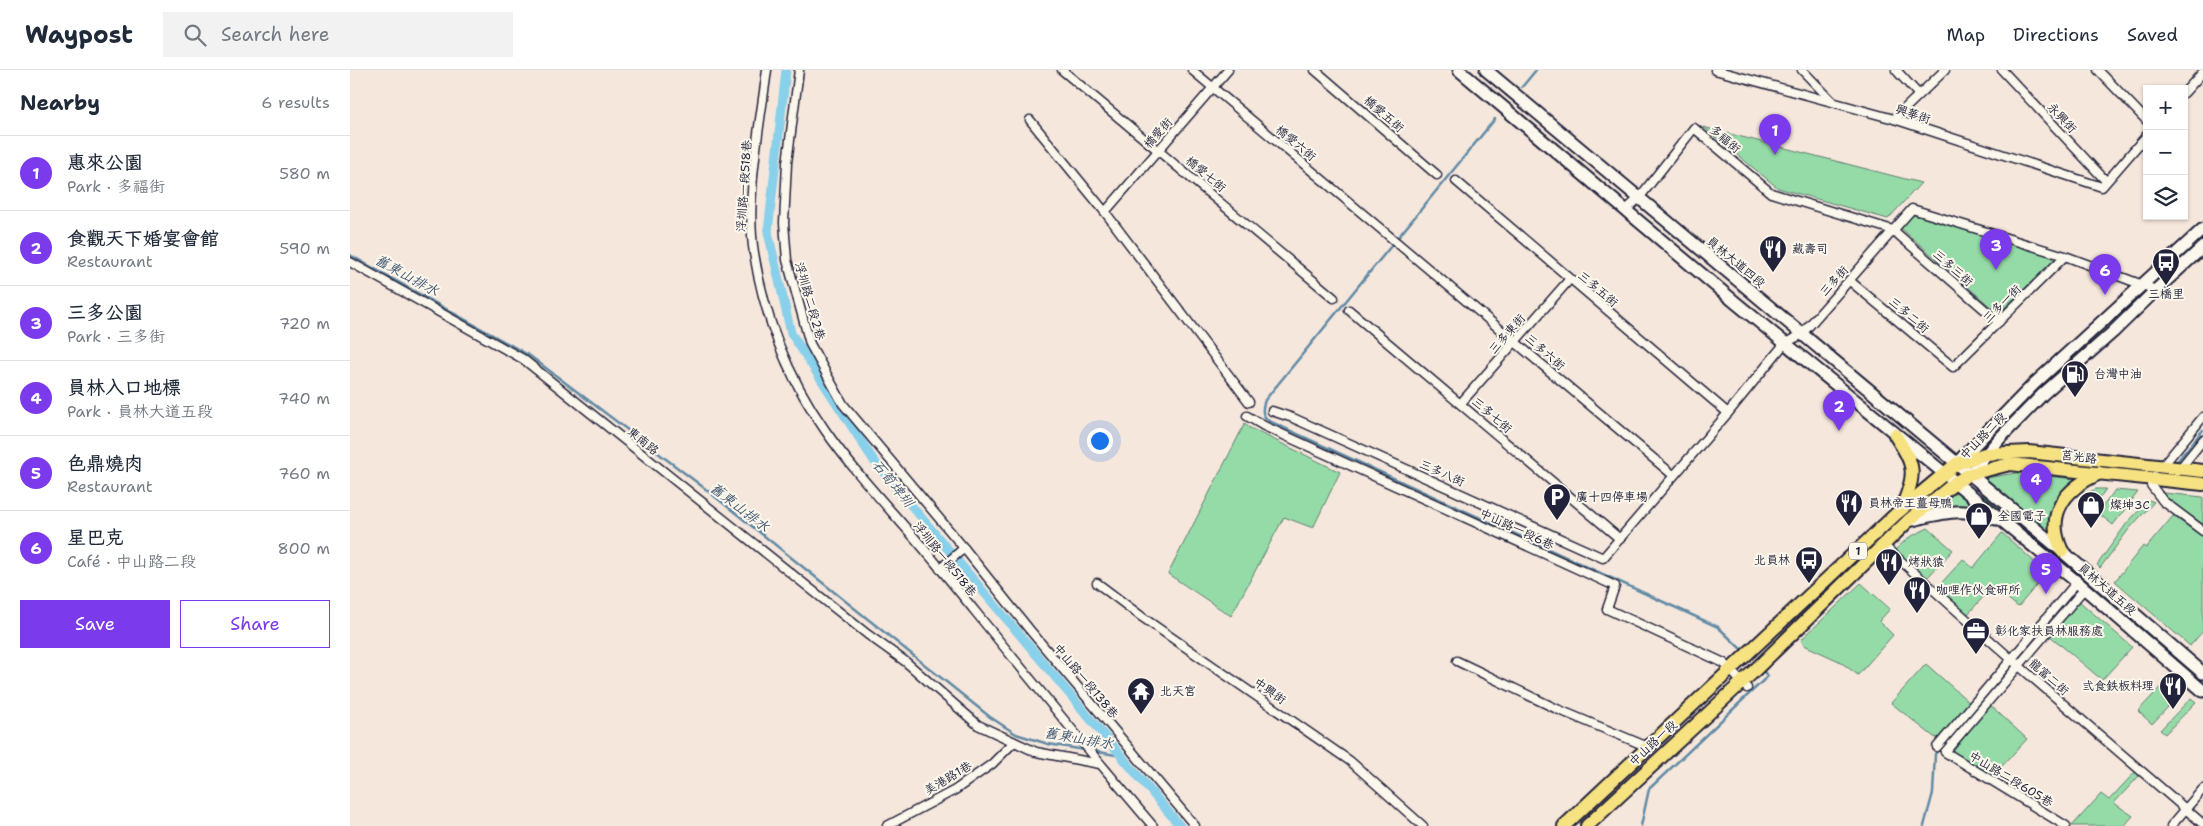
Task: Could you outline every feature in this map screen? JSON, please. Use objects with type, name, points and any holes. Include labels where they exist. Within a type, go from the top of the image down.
[{"type":"main road","points":[[1459,70],[1895,435],[1943,473]]},
{"type":"main road","name":"員林大道四段","points":[[1486,70],[1801,335],[1970,474]]},
{"type":"main road","name":"中山路二段","points":[[1742,660],[1902,510],[1943,473],[1956,464],[2034,384],[2203,229]]},
{"type":"main road","name":"中山路二段","points":[[1753,672],[1908,521],[1956,482],[1970,474],[1986,454],[2043,394],[2113,332],[2203,247]]},
{"type":"main road","points":[[1895,435],[1913,468],[1913,480],[1902,510]]},
{"type":"main road","name":"莒光路","points":[[1956,464],[1986,454],[2029,452],[2179,470],[2203,471]]},
{"type":"main road","name":"莒光路","points":[[1970,474],[2010,464],[2102,472],[2203,484]]},
{"type":"main road","points":[[2062,551],[2058,542],[2056,526],[2061,502],[2067,494],[2084,480],[2102,472]]},
{"type":"main road","name":"員林大道五段","points":[[1943,473],[2081,585],[2203,691]]},
{"type":"main road","name":"員林大道五段","points":[[1970,474],[2203,673]]},
{"type":"main road","points":[[1908,521],[1947,511],[1964,510],[1990,516],[2015,530]]},
{"type":"main road","name":"中山路一段","points":[[1564,826],[1742,660]]},
{"type":"main road","name":"中山路一段","points":[[1587,826],[1744,685],[1753,672]]},
{"type":"street","name":"浮圳路一段518巷","points":[[766,70],[753,192],[751,230],[763,297],[787,365],[808,405],[826,431],[1100,764]]},
{"type":"street","name":"浮圳路二段2巷","points":[[798,70],[787,162],[784,223],[787,260],[810,344],[843,404],[964,548]]},
{"type":"street","name":"橋愛七街","points":[[1062,70],[1334,298]]},
{"type":"street","name":"橋愛六街","points":[[1192,70],[1402,246]]},
{"type":"street","name":"橋愛街","points":[[1104,212],[1228,70]]},
{"type":"street","name":"橋愛五街","points":[[1315,70],[1437,174]]},
{"type":"street","name":"興華街","points":[[1715,70],[1894,119],[2104,184]]},
{"type":"street","points":[[1802,70],[1833,102]]},
{"type":"street","points":[[1896,70],[1919,95]]},
{"type":"street","points":[[1894,119],[1945,70]]},
{"type":"street","name":"永興街","points":[[2002,70],[2104,184]]},
{"type":"street","points":[[2098,70],[2143,117]]},
{"type":"street","points":[[2188,89],[2203,72]]},
{"type":"street","points":[[1804,94],[1810,79]]},
{"type":"street","points":[[1030,120],[1104,212],[1250,402]]},
{"type":"street","name":"多福街","points":[[1626,210],[1639,198],[1694,128],[1771,193],[1893,230]]},
{"type":"street","points":[[2104,184],[2143,140]]},
{"type":"street","name":"三多五街","points":[[1456,181],[1569,280],[1728,413]]},
{"type":"street","name":"三多街","points":[[1603,558],[1728,413],[1785,342],[1801,335],[1912,209],[2065,256],[2156,290]]},
{"type":"street","name":"三多三街","points":[[1893,230],[1999,322]]},
{"type":"street","name":"三多六街","points":[[1402,246],[1673,476]]},
{"type":"street","name":"三多一街","points":[[1953,367],[2065,256]]},
{"type":"street","name":"東南路","points":[[350,262],[523,359],[867,634],[906,662],[978,725],[1014,742]]},
{"type":"street","name":"三多東街","points":[[1461,403],[1569,280]]},
{"type":"street","name":"三多二街","points":[[1850,281],[1953,367]]},
{"type":"street","name":"三多七街","points":[[1349,310],[1620,539]]},
{"type":"street","name":"三多八街","points":[[1272,411],[1293,418],[1603,558]]},
{"type":"street","name":"中山路一段6巷","points":[[1247,416],[1264,426],[1616,586],[1607,609],[1724,663],[1744,685]]},
{"type":"street","points":[[2203,417],[2151,479],[2151,486],[2163,501],[2203,531]]},
{"type":"street","points":[[2171,480],[2203,440]]},
{"type":"street","name":"龍富二街","points":[[1884,544],[2012,660],[2203,824]]},
{"type":"street","points":[[940,569],[964,548]]},
{"type":"street","name":"中山路一段138巷","points":[[964,548],[1029,630],[1195,826]]},
{"type":"street","name":"中興街","points":[[1097,583],[1142,617],[1350,761],[1423,826]]},
{"type":"street","points":[[1937,747],[2012,660],[2081,585]]},
{"type":"street","points":[[2019,666],[2081,585]]},
{"type":"street","points":[[1457,661],[1557,708],[1648,747]]},
{"type":"street","name":"中山路二段605巷","points":[[2019,666],[1944,752],[2066,826]]},
{"type":"street","points":[[1014,742],[1036,752],[1100,764],[1153,826]]},
{"type":"street","name":"美港路1巷","points":[[887,826],[955,790],[992,764],[1014,742]]},
{"type":"street","points":[[2172,826],[2203,790]]},
{"type":"green space","points":[[1703,127],[1921,183],[1888,219],[1778,188]]},
{"type":"green space","points":[[1911,214],[2046,254],[2053,258],[2054,261],[2003,309],[1993,309],[1902,229],[1900,226]]},
{"type":"green space","points":[[1245,423],[1248,427],[1340,472],[1313,528],[1284,517],[1231,616],[1168,574]]},
{"type":"green space","points":[[2016,473],[2076,479],[2052,536],[1986,480],[1986,478]]},
{"type":"green space","points":[[2096,489],[2106,489],[2092,508],[2079,497]]},
{"type":"green space","points":[[2115,490],[2138,492],[2113,525],[2098,513]]},
{"type":"green space","points":[[1957,491],[1977,506],[1976,508],[1937,509]]},
{"type":"green space","points":[[2159,494],[2203,497],[2203,524]]},
{"type":"green space","points":[[1981,495],[2045,542],[2203,679],[2203,684]]},
{"type":"green space","points":[[2149,500],[2154,502],[2129,529],[2100,568],[2097,565],[2127,523]]},
{"type":"green space","points":[[2173,516],[2203,537],[2203,631],[2190,646],[2115,581],[2143,546],[2146,548]]},
{"type":"green space","points":[[1928,528],[1953,550],[1926,579],[1898,554],[1896,549],[1908,538]]},
{"type":"green space","points":[[2002,533],[2047,573],[2018,607],[1993,586],[1968,614],[1937,588],[1963,559],[1973,568]]},
{"type":"green space","points":[[1861,583],[1890,609],[1879,621],[1893,635],[1858,675],[1839,661],[1804,645],[1801,640]]},
{"type":"green space","points":[[2079,601],[2132,647],[2102,680],[2049,635]]},
{"type":"green space","points":[[1926,664],[1970,703],[1938,738],[1934,737],[1891,703]]},
{"type":"green space","points":[[2169,678],[2183,691],[2152,724],[2138,711]]},
{"type":"green space","points":[[2191,698],[2196,702],[2165,734],[2160,730]]},
{"type":"green space","points":[[1989,704],[2027,739],[1991,778],[1953,752],[1953,745]]},
{"type":"green space","points":[[2135,772],[2139,776],[2114,803],[2133,816],[2124,826],[2072,826],[2101,794],[2109,800]]},
{"type":"waterway","name":"石筍埤圳","points":[[786,70],[768,232],[791,333],[874,461],[1180,826]]},
{"type":"waterway","points":[[1522,87],[1536,70]]},
{"type":"waterway","points":[[1495,119],[1265,400],[1263,414],[1269,421],[1718,627],[1743,651]]},
{"type":"waterway","name":"舊東山排水","points":[[350,255],[530,356],[703,487],[990,717],[1016,734],[1048,744],[1085,750]]},
{"type":"waterway","points":[[2175,464],[2203,430]]},
{"type":"waterway","points":[[1995,684],[2069,598]]},
{"type":"waterway","points":[[1641,826],[1649,789],[1768,676],[1761,669]]},
{"type":"waterway","points":[[1924,826],[1933,793],[1935,754],[1939,749]]},
{"type":"waterway","name":"舊東山排水","points":[[1093,751],[1121,756]]},
{"type":"place","name":"惠來公園","points":[[1775,155]]},
{"type":"place","name":"三多公園","points":[[1996,270]]},
{"type":"place","name":"藏壽司","points":[[1773,273]]},
{"type":"place","name":"三橋里","points":[[2166,286]]},
{"type":"place","name":"星巴克","points":[[2105,295]]},
{"type":"place","name":"台灣中油","points":[[2075,398]]},
{"type":"place","name":"食觀天下婚宴會館","points":[[1839,431]]},
{"type":"place","name":"員林入口地標","points":[[2036,504]]},
{"type":"place","name":"廣十四停車場","points":[[1557,521]]},
{"type":"place","name":"員林帝王薑母鴨","points":[[1849,527]]},
{"type":"place","name":"燦坤3C","points":[[2091,529]]},
{"type":"place","name":"全國電子","points":[[1979,540]]},
{"type":"place","name":"北員林","points":[[1809,584]]},
{"type":"place","name":"烤狀猿","points":[[1889,586]]},
{"type":"place","name":"色鼎燒肉","points":[[2046,594]]},
{"type":"place","name":"咖哩作伙食研所","points":[[1917,614]]},
{"type":"place","name":"彰化家扶員林服務處","points":[[1976,655]]},
{"type":"place","name":"弎食鉄板料理","points":[[2173,710]]},
{"type":"place","name":"北天宮","points":[[1141,715]]}]
